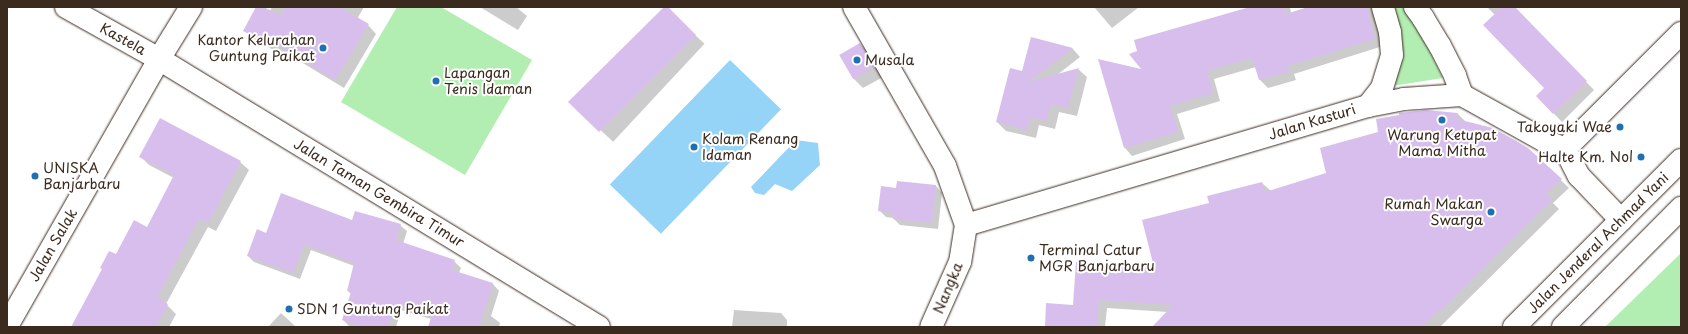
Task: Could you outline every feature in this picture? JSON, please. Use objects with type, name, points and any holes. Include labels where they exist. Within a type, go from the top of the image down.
[{"type":"main road","name":"Kastela","points":[[66,7],[159,59]]},
{"type":"main road","name":"Jalan Salak","points":[[7,326],[159,59],[191,7]]},
{"type":"main road","points":[[854,7],[945,166],[966,225]]},
{"type":"main road","points":[[1368,106],[1382,88],[1392,55],[1390,32],[1383,7]]},
{"type":"main road","points":[[1415,7],[1424,18],[1443,52],[1462,95],[1543,140],[1565,149],[1579,176],[1621,220]]},
{"type":"main road","points":[[1565,149],[1681,33]]},
{"type":"main road","name":"Jalan Taman Gembira Timur","points":[[159,59],[599,327]]},
{"type":"main road","name":"Jalan Kasturi","points":[[966,225],[1368,106],[1404,99],[1462,95]]},
{"type":"main road","name":"Jalan Jenderal Achmad Yani","points":[[1514,327],[1681,160]]},
{"type":"main road","points":[[1563,327],[1681,208]]},
{"type":"main road","name":"Nangka","points":[[931,327],[960,262],[966,225]]},
{"type":"green space","name":"Lapangan Tenis Idaman","points":[[397,7],[441,7],[532,60],[465,175],[341,102]]},
{"type":"green space","points":[[1391,7],[1404,7],[1413,17],[1443,78],[1392,86]]},
{"type":"green space","points":[[1681,253],[1681,327],[1605,327]]},
{"type":"water","name":"Kolam Renang Idaman","points":[[730,60],[781,109],[661,234],[610,184]]},
{"type":"water","points":[[796,140],[818,143],[820,165],[792,191],[775,184],[764,195],[755,193],[751,187]]},
{"type":"building","name":"Kantor Kelurahan Guntung Paikat","points":[[256,7],[264,7],[281,16],[286,7],[339,7],[369,24],[335,80],[275,43],[273,47],[243,31]]},
{"type":"building","points":[[664,7],[668,7],[696,35],[599,132],[568,102]]},
{"type":"building","points":[[1250,7],[1284,7],[1286,14],[1308,7],[1367,7],[1375,39],[1287,66],[1289,72],[1259,80],[1252,58],[1207,71],[1213,93],[1170,106],[1178,132],[1124,148],[1098,59],[1141,69],[1129,54],[1137,51],[1134,40]]},
{"type":"building","points":[[1502,7],[1515,7],[1587,81],[1553,114],[1536,96],[1544,88],[1483,25]]},
{"type":"building","points":[[1031,37],[1073,48],[1028,82],[1079,68],[1068,108],[1051,104],[1046,121],[1031,117],[1027,130],[996,122],[1010,68],[1022,71]]},
{"type":"building","name":"Musala","points":[[860,43],[874,67],[853,79],[839,55]]},
{"type":"building","points":[[1426,110],[1458,113],[1457,119],[1493,128],[1528,148],[1562,179],[1546,194],[1552,200],[1441,311],[1439,310],[1422,327],[1152,327],[1173,305],[1099,300],[1097,327],[1045,327],[1046,303],[1073,305],[1076,262],[1154,267],[1142,220],[1209,203],[1207,196],[1262,182],[1265,192],[1326,173],[1320,148],[1378,132],[1376,119],[1399,115],[1399,113]]},
{"type":"building","points":[[160,118],[241,161],[208,223],[199,219],[157,298],[168,304],[156,327],[71,327],[102,269],[100,268],[109,251],[116,254],[134,220],[147,227],[174,175],[139,157]]},
{"type":"building","points":[[897,181],[936,185],[932,223],[893,219],[893,213],[878,211],[881,186],[896,188]]},
{"type":"building","points":[[281,193],[352,220],[355,211],[401,224],[396,240],[455,260],[452,270],[493,283],[479,327],[428,327],[432,315],[395,305],[388,327],[363,327],[342,320],[351,292],[347,291],[354,263],[305,244],[293,273],[247,256],[257,229],[266,233]]},
{"type":"place","name":"Kantor Kelurahan Guntung Paikat","points":[[323,48]]},
{"type":"place","name":"Musala","points":[[857,60]]},
{"type":"place","name":"Lapangan Tenis Idaman","points":[[436,81]]},
{"type":"place","name":"Warung Ketupat Mama Mitha","points":[[1442,120]]},
{"type":"place","name":"Takoyaki Wae","points":[[1620,127]]},
{"type":"place","name":"Kolam Renang Idaman","points":[[694,147]]},
{"type":"place","name":"Halte Km. Nol","points":[[1641,157]]},
{"type":"place","name":"UNISKA Banjarbaru","points":[[35,176]]},
{"type":"place","name":"Rumah Makan Swarga","points":[[1491,212]]},
{"type":"place","name":"Terminal Catur MGR Banjarbaru","points":[[1031,258]]},
{"type":"place","name":"SDN 1 Guntung Paikat","points":[[289,309]]}]
